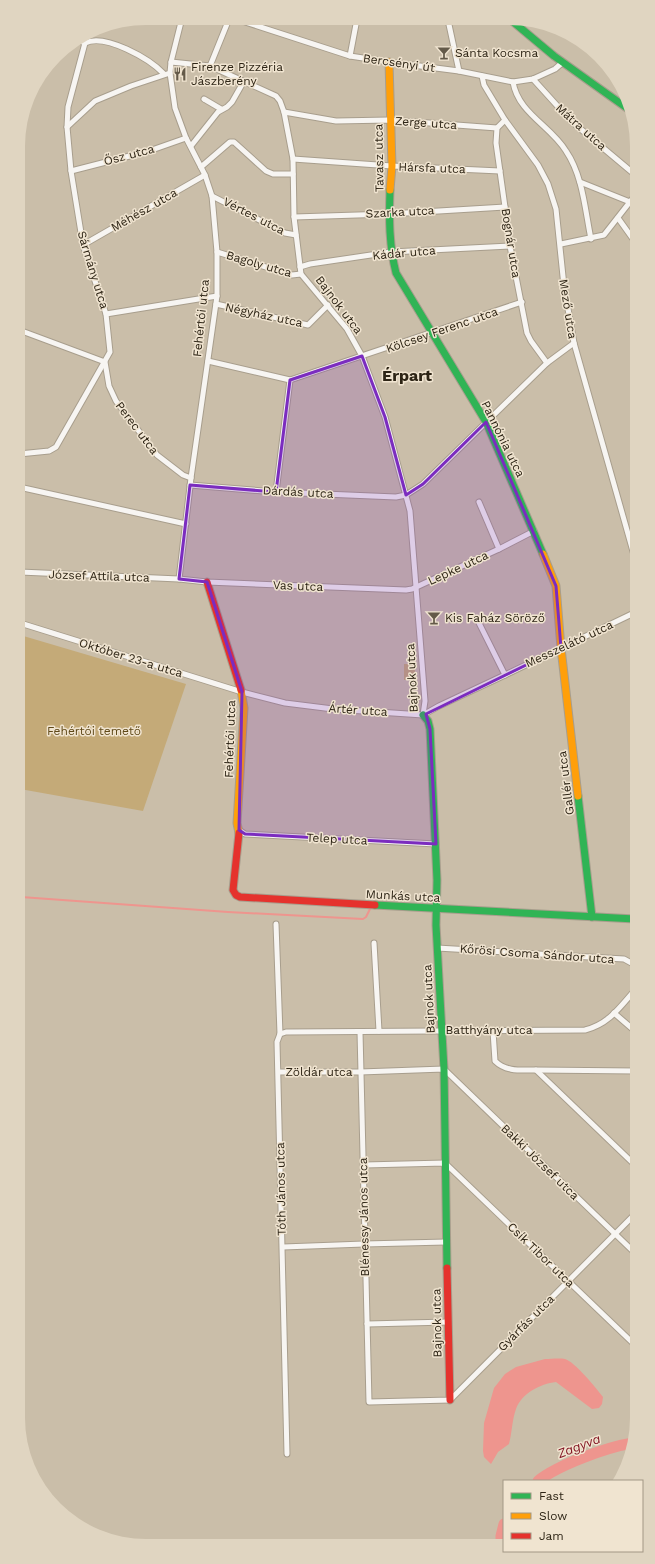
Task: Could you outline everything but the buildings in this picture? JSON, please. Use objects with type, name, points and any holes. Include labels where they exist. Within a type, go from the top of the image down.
[{"type":"street","name":"Fehértói utca","points":[[179,579],[190,485],[217,296],[217,252],[212,196],[205,175],[186,138],[175,108],[170,73],[171,62],[180,25]]},
{"type":"street","points":[[210,66],[226,25]]},
{"type":"street","name":"Bercsényi út","points":[[254,25],[350,56],[459,71],[513,82],[533,79],[555,69],[563,62]]},
{"type":"street","points":[[350,56],[356,25]]},
{"type":"street","points":[[449,25],[459,71]]},
{"type":"street","points":[[517,25],[529,37],[563,62],[621,101]]},
{"type":"street","points":[[85,43],[91,40],[96,40],[117,46],[149,61],[158,67],[164,74]]},
{"type":"street","name":"Sármány utca","points":[[25,454],[49,452],[56,447],[110,352],[106,314],[83,245],[70,171],[68,107],[85,43]]},
{"type":"street","name":"Bajnok utca","points":[[171,62],[210,66],[276,96],[280,101],[284,112],[293,159],[294,217],[301,274],[347,330],[362,356],[385,417],[410,511],[425,701],[423,715],[428,721],[430,729],[436,844],[437,948],[444,1069],[450,1400]]},
{"type":"street","name":"Tavasz utca","points":[[389,62],[389,120],[392,166],[389,214],[391,252]]},
{"type":"street","points":[[68,127],[95,101],[131,86],[170,73]]},
{"type":"street","name":"Mező utca","points":[[482,76],[484,85],[505,120],[538,165],[548,184],[556,209],[561,244],[564,286],[574,343],[630,541]]},
{"type":"street","name":"Mátra utca","points":[[533,79],[570,121],[630,171]]},
{"type":"street","points":[[191,146],[221,109],[227,107],[232,102],[244,81]]},
{"type":"street","points":[[513,82],[518,96],[526,109],[566,150],[580,182],[591,239]]},
{"type":"street","points":[[204,99],[221,109]]},
{"type":"street","name":"Zerge utca","points":[[284,112],[336,121],[389,120],[497,128]]},
{"type":"street","points":[[497,128],[505,120]]},
{"type":"street","name":"Bognár utca","points":[[497,128],[496,143],[506,206],[510,246],[527,333],[531,341],[547,362]]},
{"type":"street","name":"Ősz utca","points":[[70,171],[149,151],[186,138]]},
{"type":"street","points":[[201,167],[230,142],[234,142],[266,171],[273,174],[293,174]]},
{"type":"street","name":"Hársfa utca","points":[[293,159],[392,166],[500,171]]},
{"type":"street","name":"Méhész utca","points":[[83,245],[205,175]]},
{"type":"street","points":[[580,182],[630,200]]},
{"type":"street","name":"Vértes utca","points":[[212,196],[285,233],[296,235]]},
{"type":"street","points":[[561,244],[591,239],[604,235],[630,201]]},
{"type":"street","name":"Szarka utca","points":[[294,217],[389,214],[506,206]]},
{"type":"street","points":[[618,218],[630,235]]},
{"type":"street","name":"Kádár utca","points":[[300,267],[310,264],[391,252],[510,246]]},
{"type":"street","name":"Bagoly utca","points":[[217,252],[292,275],[301,274]]},
{"type":"street","name":"Pannónia utca","points":[[391,252],[396,273],[402,285],[486,422],[534,531],[556,586],[561,648]]},
{"type":"street","points":[[106,314],[217,296]]},
{"type":"street","name":"Kölcsey Ferenc utca","points":[[290,380],[522,302]]},
{"type":"street","name":"Négyház utca","points":[[216,304],[308,325],[328,305]]},
{"type":"street","points":[[25,332],[105,362]]},
{"type":"street","points":[[406,495],[423,484],[547,362],[574,343]]},
{"type":"street","points":[[208,361],[290,380],[276,492]]},
{"type":"street","name":"Perec utca","points":[[105,362],[109,386],[116,401],[157,455],[183,475],[191,478]]},
{"type":"street","name":"Dárdás utca","points":[[190,485],[276,492],[396,497],[406,495]]},
{"type":"street","points":[[25,488],[186,524]]},
{"type":"street","name":"Lepke utca","points":[[479,502],[499,549]]},
{"type":"street","name":"Lepke utca","points":[[417,587],[534,531]]},
{"type":"street","name":"József Attila utca","points":[[25,572],[179,579]]},
{"type":"street","name":"Vas utca","points":[[179,579],[207,582],[406,590],[417,587]]},
{"type":"street","name":"Fehértói utca","points":[[207,582],[242,692],[244,708],[237,823],[239,830]]},
{"type":"street","name":"Messzelátó utca","points":[[504,675],[630,615]]},
{"type":"street","points":[[423,715],[504,675],[479,623]]},
{"type":"street","name":"Október 23-a utca","points":[[25,625],[242,692]]},
{"type":"street","name":"Gallér utca","points":[[561,648],[592,917]]},
{"type":"street","name":"Ártér utca","points":[[242,692],[286,703],[333,709],[423,715]]},
{"type":"street","name":"Munkás utca","points":[[239,830],[233,890],[236,895],[240,897],[630,919]]},
{"type":"street","name":"Telep utca","points":[[239,830],[245,834],[436,844]]},
{"type":"street","name":"Tóth János utca","points":[[276,924],[280,1034],[278,1042],[278,1072],[287,1454]]},
{"type":"street","points":[[374,943],[379,1032]]},
{"type":"street","name":"Kőrösi Csoma Sándor utca","points":[[437,948],[624,960],[630,963]]},
{"type":"street","name":"Batthyány utca","points":[[280,1034],[286,1032],[585,1030],[597,1027],[607,1021],[630,995]]},
{"type":"street","points":[[614,1013],[630,1027]]},
{"type":"street","points":[[493,1031],[495,1061],[500,1066],[509,1069],[630,1071]]},
{"type":"street","name":"Blénessy János utca","points":[[360,1032],[369,1402],[450,1400]]},
{"type":"street","name":"Zöldár utca","points":[[278,1072],[360,1072],[444,1069]]},
{"type":"street","name":"Bakki József utca","points":[[444,1069],[630,1248]]},
{"type":"street","points":[[536,1070],[630,1160]]},
{"type":"street","points":[[364,1165],[446,1163]]},
{"type":"street","name":"Csík Tibor utca","points":[[446,1163],[630,1340]]},
{"type":"street","name":"Gyárfás utca","points":[[450,1400],[630,1219]]},
{"type":"street","points":[[283,1247],[446,1242]]},
{"type":"street","points":[[367,1324],[448,1322]]},
{"type":"highlighted area","points":[[362,356],[385,417],[406,495],[423,484],[486,422],[556,586],[561,648],[426,714],[430,729],[436,844],[245,834],[239,830],[242,692],[207,582],[179,579],[190,485],[276,492],[290,380]]},
{"type":"green space","name":"Fehértói temető","points":[[25,636],[186,684],[143,811],[25,790]]},
{"type":"green space","points":[[404,664],[414,664],[416,679],[404,680]]},
{"type":"shaded area","points":[[545,1359],[565,1359],[569,1361],[585,1376],[603,1397],[602,1404],[599,1408],[592,1409],[556,1382],[532,1390],[523,1398],[516,1409],[509,1444],[498,1452],[491,1464],[484,1457],[484,1423],[494,1388],[505,1374],[516,1367]]},
{"type":"waterway","points":[[25,897],[228,912],[363,919],[366,917],[371,907]]},
{"type":"waterway","name":"Zagyva","points":[[540,1480],[570,1463],[610,1448],[627,1444]]},
{"type":"waterway","name":"Zagyva","points":[[501,1539],[503,1528]]},
{"type":"traffic: fast","points":[[518,26],[554,56],[623,105]]},
{"type":"traffic: fast","points":[[390,190],[390,232],[396,273],[486,422],[543,554]]},
{"type":"traffic: fast","points":[[423,715],[428,721],[430,729],[437,880],[436,925],[444,1069],[447,1268]]},
{"type":"traffic: fast","points":[[578,796],[592,917]]},
{"type":"traffic: fast","points":[[375,905],[630,919]]},
{"type":"traffic: slow","points":[[389,62],[392,166],[390,190]]},
{"type":"traffic: slow","points":[[543,554],[556,586],[561,648],[578,796]]},
{"type":"traffic: slow","points":[[239,833],[237,823],[244,708],[241,690]]},
{"type":"traffic: jam","points":[[207,582],[241,690]]},
{"type":"traffic: jam","points":[[239,833],[233,890],[236,895],[240,897],[375,905]]},
{"type":"traffic: jam","points":[[447,1268],[450,1400]]},
{"type":"place","name":"Sánta Kocsma","points":[[444,53]]},
{"type":"place","name":"Firenze Pizzéria Jászberény","points":[[180,74]]},
{"type":"place","name":"Kis Faház Söröző","points":[[434,618]]},
{"type":"district","name":"Érpart","points":[[407,375]]}]
